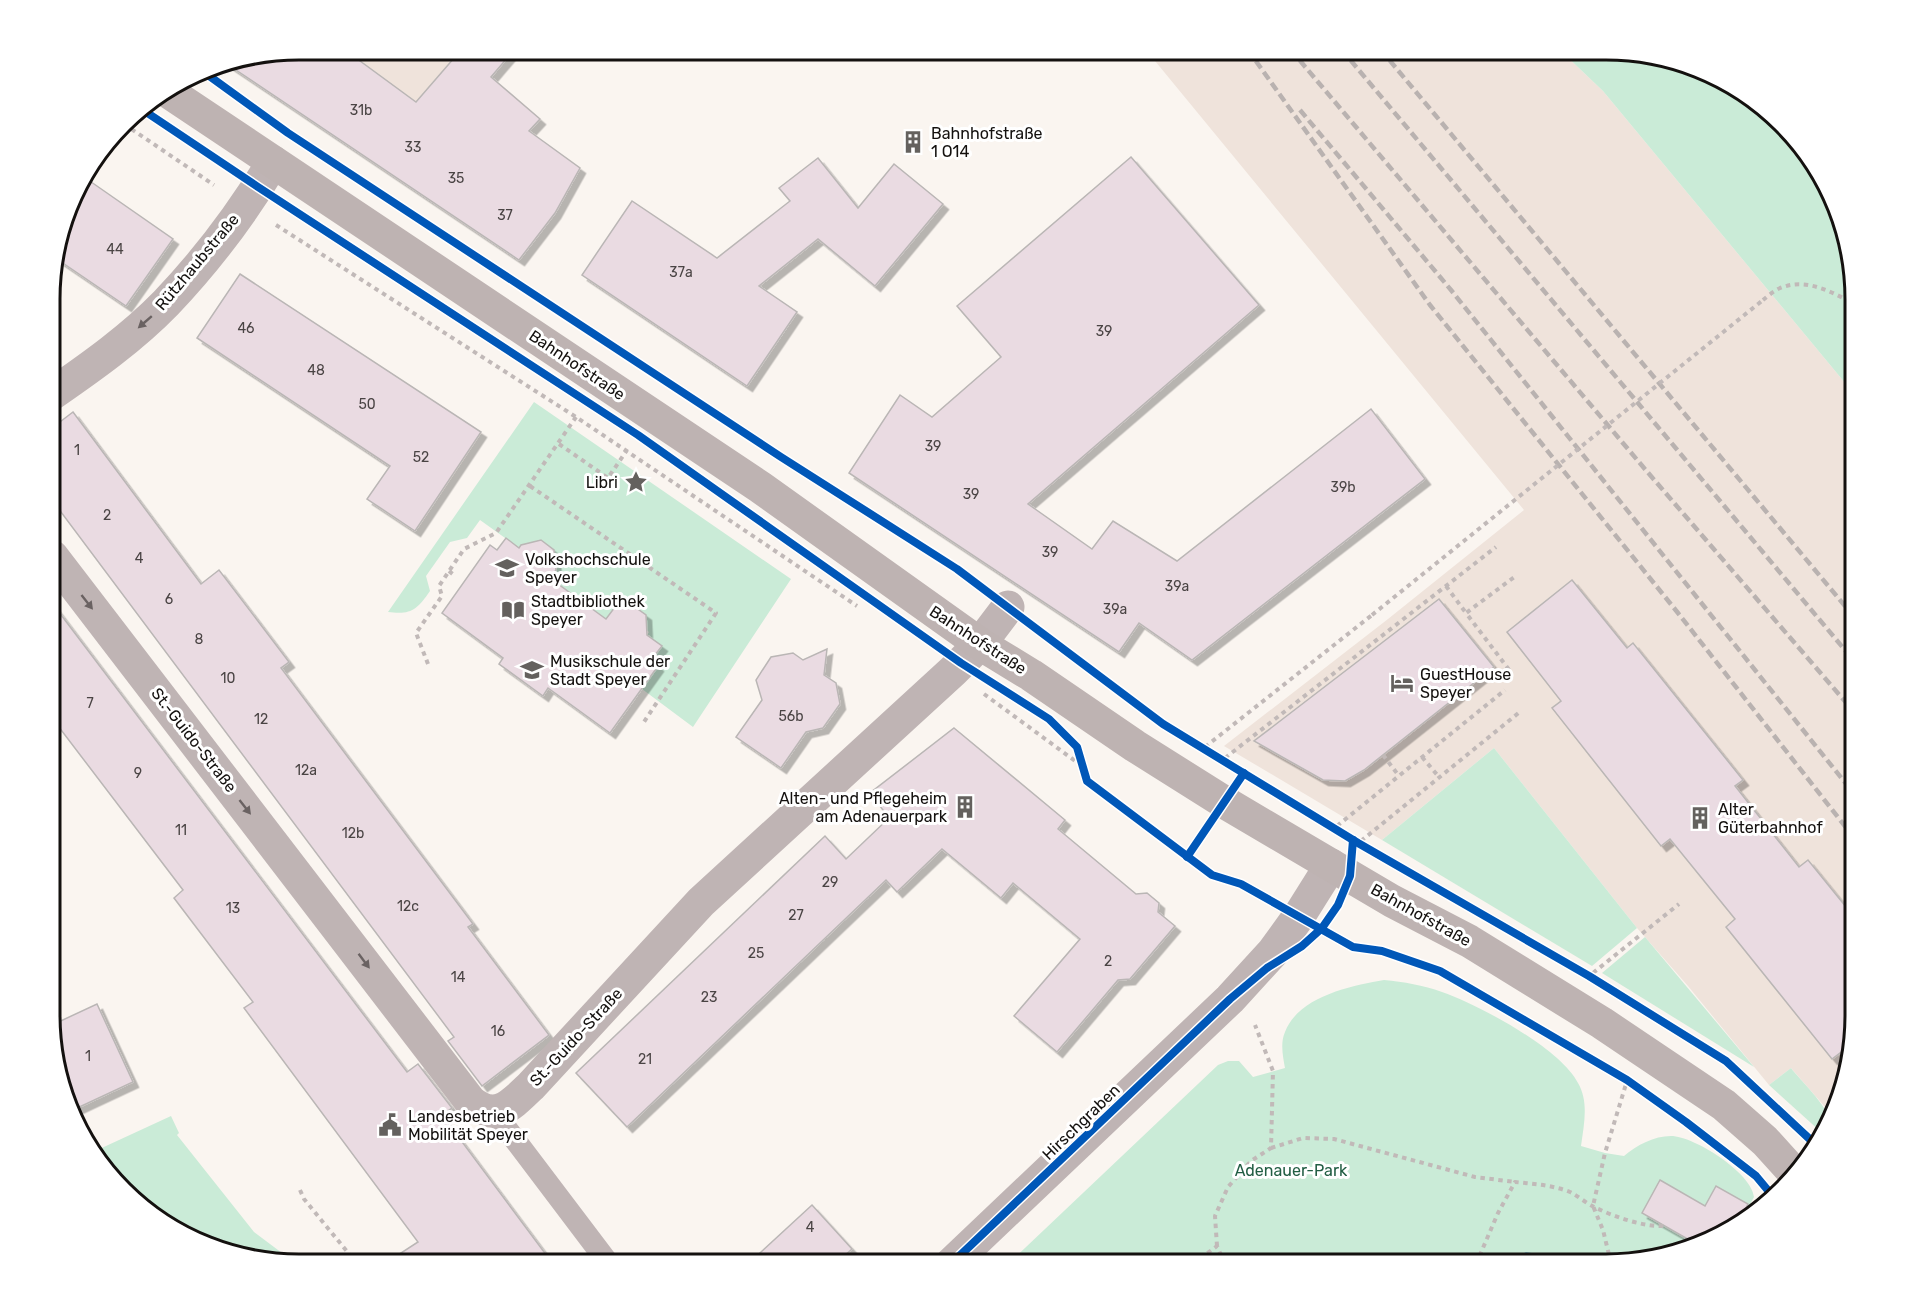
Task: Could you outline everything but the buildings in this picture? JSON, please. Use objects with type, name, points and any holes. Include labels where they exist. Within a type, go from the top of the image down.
[{"type":"main road","name":"Bahnhofstraße","points":[[174,95],[760,487],[980,644],[1031,675],[1135,746],[1224,802],[1331,865],[1469,941],[1602,1023],[1724,1105],[1765,1141],[1790,1168]]},
{"type":"street","name":"Rützhaubstraße","points":[[60,388],[127,338],[165,304],[202,262],[273,162]]},
{"type":"street","name":"St.-Guido-Straße","points":[[60,566],[470,1101],[480,1109],[494,1112],[509,1106],[531,1086],[701,902],[953,671],[980,644],[1008,607]]},
{"type":"street","name":"Hirschgraben","points":[[962,1254],[1230,999],[1273,952],[1331,865]]},
{"type":"lane","points":[[494,1112],[601,1254]]},
{"type":"path","points":[[131,129],[244,205],[627,450],[864,610]]},
{"type":"path","points":[[1177,771],[1763,300],[1782,287],[1803,283],[1831,291],[1845,299]]},
{"type":"path","points":[[428,664],[416,633],[442,596],[439,586],[464,549],[496,533],[559,444],[581,408]]},
{"type":"path","points":[[559,444],[608,478],[633,443]]},
{"type":"path","points":[[530,486],[716,613],[642,725]]},
{"type":"path","points":[[1222,760],[1496,547]]},
{"type":"path","points":[[449,571],[455,576]]},
{"type":"path","points":[[1466,613],[1517,575]]},
{"type":"path","points":[[1446,586],[1510,671],[1497,681]]},
{"type":"path","points":[[953,671],[1082,766]]},
{"type":"path","points":[[1334,828],[1504,690]]},
{"type":"path","points":[[1358,843],[1521,711]]},
{"type":"path","points":[[1383,755],[1399,776]]},
{"type":"path","points":[[1080,757],[1082,766]]},
{"type":"path","points":[[1422,757],[1439,777]]},
{"type":"path","points":[[1588,976],[1679,904]]},
{"type":"path","points":[[1253,1019],[1273,1071],[1271,1148]]},
{"type":"path","points":[[1609,1254],[1603,1230],[1593,1206],[1605,1153],[1627,1080]]},
{"type":"path","points":[[1221,1254],[1217,1246],[1215,1216],[1228,1187],[1251,1161],[1271,1148],[1303,1138],[1334,1139],[1474,1177],[1548,1186],[1571,1193],[1619,1217],[1655,1226],[1665,1226]]},
{"type":"path","points":[[1481,1254],[1515,1182]]},
{"type":"path","points":[[300,1190],[304,1199],[349,1254]]},
{"type":"path","points":[[1206,1254],[1217,1246]]},
{"type":"shaded area","points":[[299,60],[452,60],[368,157],[234,69],[268,62]]},
{"type":"shaded area","points":[[1154,60],[1570,60],[1603,91],[1845,383],[1845,1015],[1843,1046],[1837,1077],[1826,1108],[1791,1068],[1769,1085],[1637,928],[1494,748],[1382,840],[1224,746],[1524,510]]},
{"type":"green space","points":[[1570,60],[1637,62],[1668,68],[1698,78],[1739,100],[1775,130],[1813,179],[1827,207],[1837,237],[1843,268],[1845,299],[1845,383],[1603,91]]},
{"type":"green space","points":[[534,402],[791,579],[693,727],[642,689],[658,666],[651,660],[662,646],[647,635],[649,632],[641,626],[646,620],[646,615],[632,605],[627,606],[622,613],[606,619],[550,578],[558,567],[550,561],[555,554],[554,550],[541,540],[519,548],[480,520],[467,538],[450,542],[426,576],[430,591],[417,607],[408,612],[388,612]]},
{"type":"green space","points":[[1494,748],[1637,928],[1592,966],[1382,840]]},
{"type":"green space","points":[[1645,937],[1754,1067],[1602,973]]},
{"type":"green space","name":"Adenauer-Park","points":[[1384,980],[1421,986],[1458,998],[1497,1017],[1537,1042],[1569,1070],[1578,1083],[1584,1098],[1585,1113],[1581,1146],[1624,1156],[1634,1148],[1658,1138],[1671,1136],[1681,1138],[1707,1149],[1733,1167],[1751,1187],[1754,1197],[1748,1208],[1698,1236],[1668,1246],[1637,1252],[1606,1254],[1019,1254],[1218,1065],[1228,1061],[1239,1061],[1253,1077],[1285,1068],[1282,1050],[1283,1036],[1292,1020],[1314,1001],[1357,986]]},
{"type":"green space","points":[[1791,1068],[1825,1110],[1817,1128],[1769,1085]]},
{"type":"green space","points":[[171,1116],[179,1133],[177,1135],[254,1232],[282,1253],[237,1246],[207,1236],[179,1222],[141,1195],[119,1173],[100,1149]]},
{"type":"railway","points":[[1255,60],[1430,305],[1678,613],[1845,826]]},
{"type":"railway","points":[[1299,60],[1644,468],[1845,701]]},
{"type":"railway","points":[[1350,60],[1845,650]]},
{"type":"railway","points":[[1389,60],[1845,606]]},
{"type":"railway","points":[[1300,110],[1451,290],[1845,782]]},
{"type":"cycle path","points":[[210,77],[288,133],[781,457],[957,569],[1163,724],[1358,843],[1589,976],[1726,1061],[1810,1140]]},
{"type":"cycle path","points":[[148,113],[638,435],[961,663],[1049,719],[1077,747],[1087,781],[1212,875],[1241,884],[1353,947],[1382,951],[1440,971],[1627,1080],[1756,1176],[1768,1191]]},
{"type":"cycle path","points":[[1187,857],[1244,773]]},
{"type":"cycle path","points":[[962,1254],[1230,999],[1267,968],[1302,946],[1322,928],[1338,905],[1350,876],[1353,840]]},
{"type":"place","name":"Bahnhofstraße 1 O14","points":[[913,142]]},
{"type":"place","name":"Libri","points":[[636,482]]},
{"type":"place","name":"Volkshochschule Speyer","points":[[507,568]]},
{"type":"place","name":"Stadtbibliothek Speyer","points":[[513,610]]},
{"type":"place","name":"Musikschule der Stadt Speyer","points":[[532,670]]},
{"type":"place","name":"GuestHouse Speyer","points":[[1402,683]]},
{"type":"place","name":"Alten- und Pflegeheim am Adenauerpark","points":[[965,807]]},
{"type":"place","name":"Alter Güterbahnhof","points":[[1700,818]]},
{"type":"place","name":"Landesbetrieb Mobilität Speyer","points":[[390,1125]]}]
